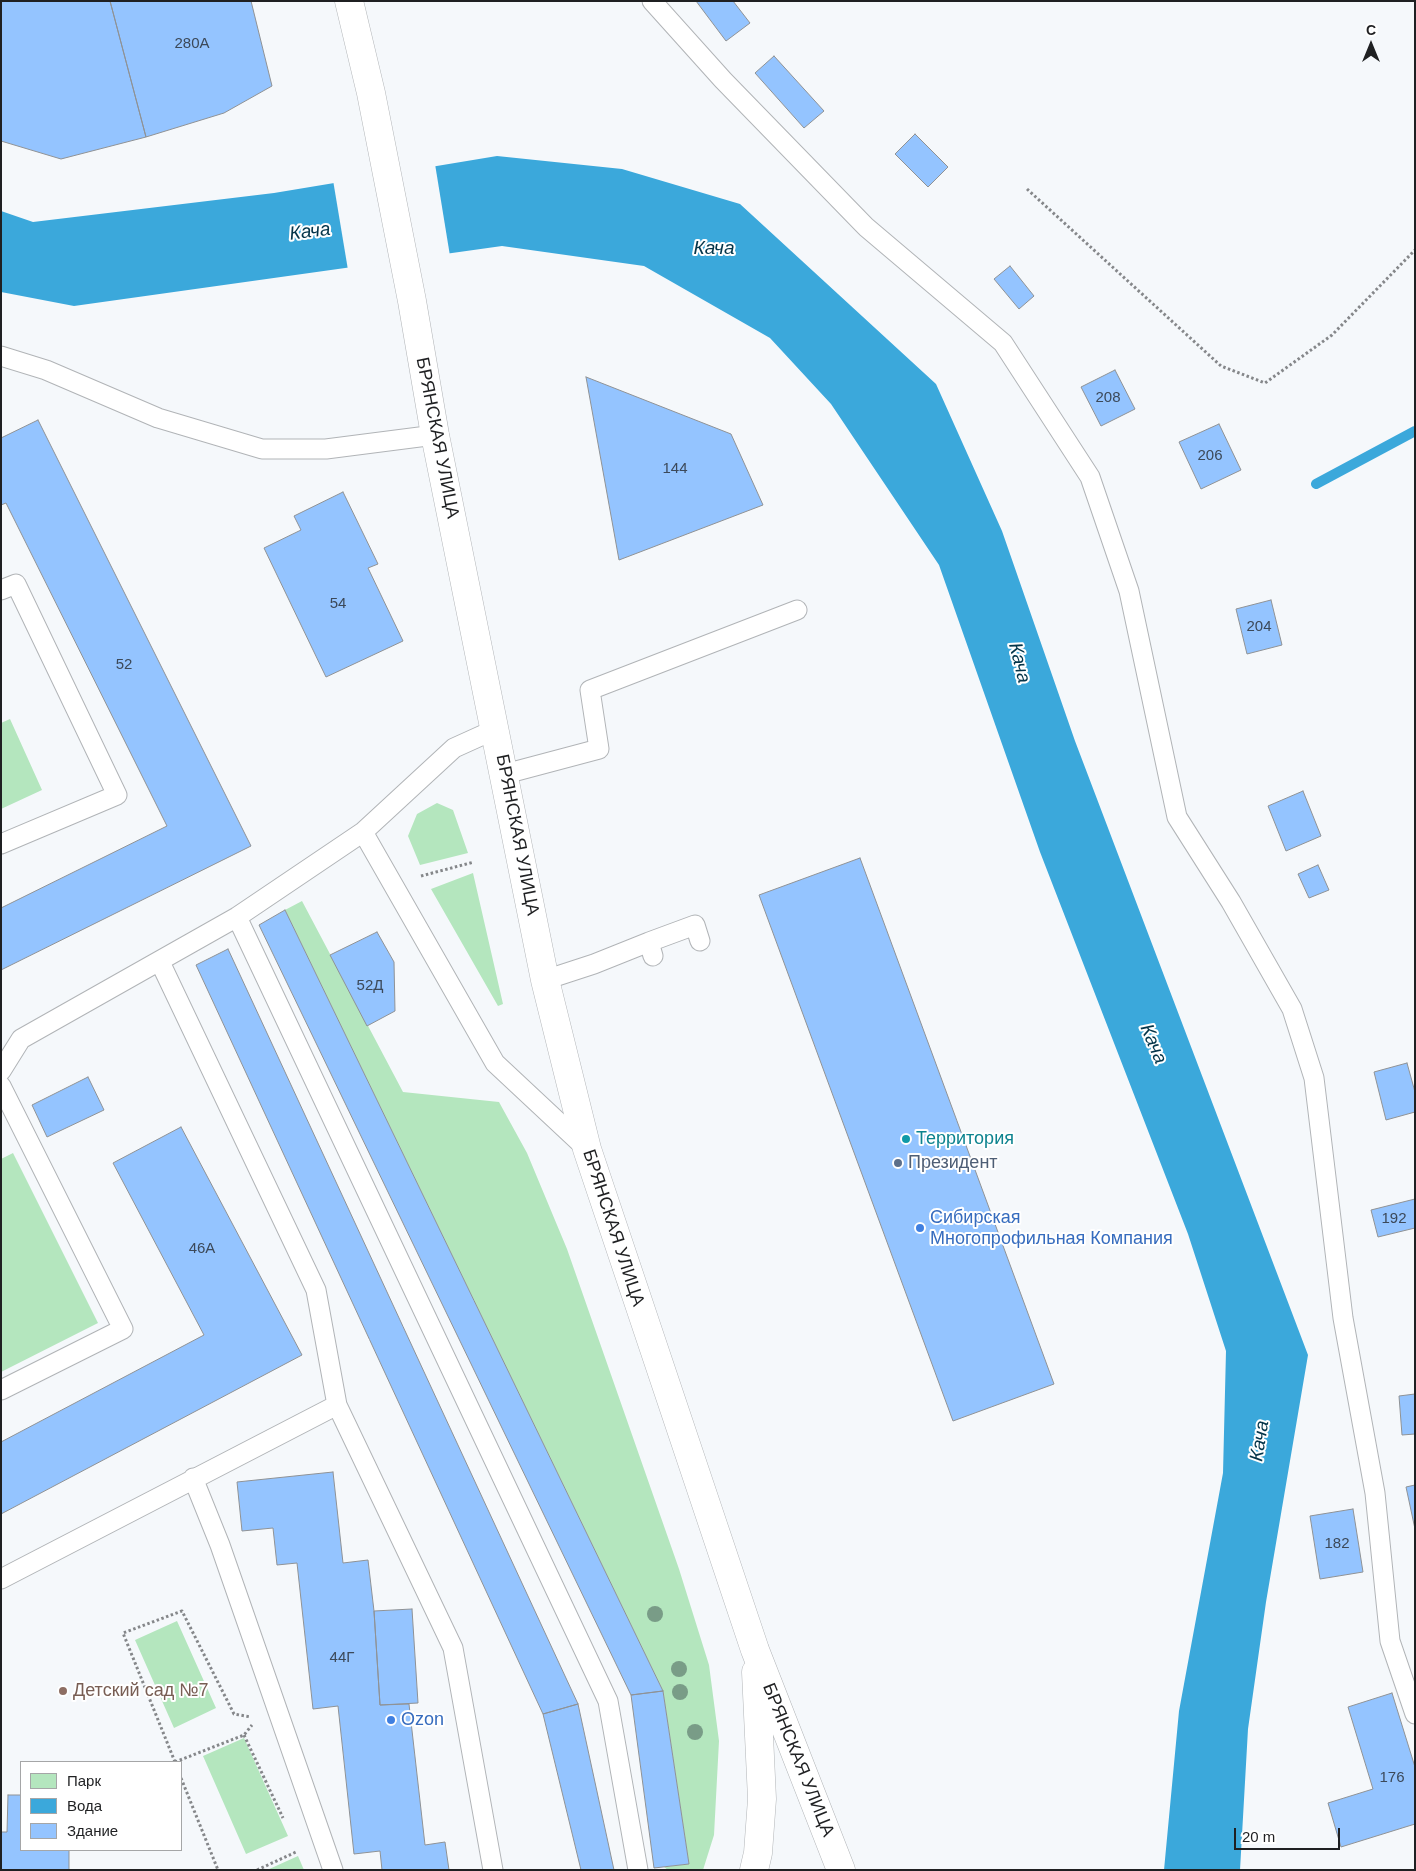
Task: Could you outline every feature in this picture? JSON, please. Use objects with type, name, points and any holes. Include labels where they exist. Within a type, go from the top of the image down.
[{"type":"highway","name":"БРЯНСКАЯ УЛИЦА","points":[[350,1],[371,93],[412,301],[435,435],[546,980],[586,1149],[755,1650],[842,1870]]},
{"type":"highway","name":"БРЯНСКАЯ УЛИЦА","points":[[754,1870],[758,1853],[762,1799],[755,1650]]},
{"type":"lane","points":[[652,1],[723,80],[866,227],[1003,343],[1090,477],[1129,591],[1177,817],[1231,902],[1292,1009],[1314,1078],[1343,1318],[1375,1494],[1390,1641],[1415,1714]]},
{"type":"lane","points":[[1,356],[46,370],[158,418],[262,449],[326,449],[435,435]]},
{"type":"lane","points":[[1,590],[16,584],[117,795],[1,844]]},
{"type":"lane","points":[[505,774],[600,749],[590,690],[796,610]]},
{"type":"lane","points":[[1,1071],[21,1039],[237,917],[363,832],[454,748],[496,729]]},
{"type":"lane","points":[[363,832],[495,1064],[586,1149]]},
{"type":"lane","points":[[237,917],[608,1701],[638,1870]]},
{"type":"lane","points":[[546,980],[594,964],[651,949],[695,925],[700,941]]},
{"type":"lane","points":[[160,962],[316,1290],[337,1405],[453,1648],[493,1870]]},
{"type":"lane","points":[[1,1086],[123,1329],[1,1390]]},
{"type":"lane","points":[[1,1579],[337,1405]]},
{"type":"lane","points":[[194,1478],[220,1545],[333,1870]]},
{"type":"path","points":[[1027,189],[1221,366],[1265,383],[1332,335],[1415,250]]},
{"type":"path","points":[[425,874],[474,862]]},
{"type":"path","points":[[175,1761],[123,1633],[182,1610],[234,1714],[257,1718],[244,1735],[178,1761]]},
{"type":"path","points":[[244,1735],[284,1823]]},
{"type":"path","points":[[182,1780],[218,1870]]},
{"type":"path","points":[[257,1870],[297,1854],[294,1846]]},
{"type":"green space","points":[[10,719],[42,790],[1,809],[1,723]]},
{"type":"green space","points":[[437,803],[453,810],[468,853],[420,865],[408,836],[417,814]]},
{"type":"green space","points":[[473,873],[503,1004],[498,1006],[431,889]]},
{"type":"green space","points":[[302,901],[403,1092],[499,1102],[527,1153],[567,1249],[679,1569],[709,1665],[719,1741],[714,1835],[703,1870],[668,1870],[664,1867],[689,1864],[663,1691],[285,910]]},
{"type":"green space","points":[[13,1153],[98,1323],[1,1372],[1,1159]]},
{"type":"green space","points":[[177,1621],[216,1708],[174,1728],[135,1640]]},
{"type":"green space","points":[[244,1738],[288,1836],[246,1854],[203,1756]]},
{"type":"green space","points":[[298,1856],[304,1870],[267,1870]]},
{"type":"water","name":"Кача","points":[[497,156],[622,169],[740,204],[936,384],[1002,531],[1075,741],[1308,1355],[1266,1602],[1248,1729],[1240,1870],[1164,1870],[1179,1711],[1223,1473],[1226,1351],[1188,1234],[1040,852],[939,565],[831,404],[770,338],[644,266],[502,246],[74,306],[1,292],[1,211],[33,222],[274,193]]},
{"type":"pier","points":[[435,164],[450,256],[348,270],[333,180]]},
{"type":"building","points":[[1,1],[110,1],[146,137],[61,159],[1,141]]},
{"type":"building","points":[[110,1],[251,1],[272,86],[224,113],[146,137]]},
{"type":"building","points":[[696,1],[733,1],[750,23],[726,41]]},
{"type":"building","points":[[774,56],[824,111],[804,128],[755,73]]},
{"type":"building","points":[[915,134],[948,167],[928,187],[895,154]]},
{"type":"building","points":[[1010,266],[1034,296],[1019,309],[994,279]]},
{"type":"building","points":[[1115,370],[1135,409],[1101,426],[1081,387]]},
{"type":"building","points":[[586,377],[731,434],[763,505],[619,560]]},
{"type":"building","points":[[38,420],[251,846],[1,970],[1,908],[167,826],[6,503],[1,505],[1,438]]},
{"type":"building","points":[[1219,424],[1241,470],[1201,489],[1179,442]]},
{"type":"building","points":[[343,492],[378,564],[368,568],[403,641],[326,677],[264,548],[301,530],[294,516]]},
{"type":"building","points":[[1271,600],[1282,645],[1247,654],[1236,609]]},
{"type":"building","points":[[1303,791],[1321,836],[1286,851],[1268,806]]},
{"type":"building","name":"Территория","points":[[860,858],[1054,1384],[953,1421],[759,895]]},
{"type":"building","points":[[1318,865],[1329,890],[1309,898],[1298,874]]},
{"type":"building","points":[[285,910],[663,1691],[631,1695],[259,925]]},
{"type":"building","points":[[377,932],[394,962],[395,1011],[367,1026],[330,955]]},
{"type":"building","points":[[228,949],[578,1704],[543,1714],[196,965]]},
{"type":"building","points":[[1407,1063],[1415,1092],[1415,1112],[1386,1120],[1374,1072]]},
{"type":"building","points":[[88,1077],[104,1110],[47,1137],[32,1105]]},
{"type":"building","points":[[181,1127],[302,1355],[1,1514],[1,1442],[204,1335],[113,1163]]},
{"type":"building","points":[[1415,1199],[1415,1228],[1378,1237],[1371,1210]]},
{"type":"building","points":[[1415,1394],[1415,1434],[1402,1435],[1399,1396]]},
{"type":"building","points":[[333,1472],[343,1563],[368,1560],[374,1611],[380,1705],[409,1704],[425,1845],[445,1842],[449,1870],[382,1870],[380,1851],[354,1854],[338,1706],[313,1709],[297,1563],[277,1565],[273,1528],[242,1531],[237,1482]]},
{"type":"building","points":[[1415,1485],[1415,1529],[1406,1487]]},
{"type":"building","points":[[1353,1509],[1363,1572],[1320,1579],[1310,1516]]},
{"type":"building","points":[[412,1609],[418,1703],[380,1705],[374,1611]]},
{"type":"building","points":[[663,1691],[689,1864],[654,1868],[631,1695]]},
{"type":"building","points":[[1392,1693],[1415,1767],[1415,1824],[1341,1847],[1328,1803],[1373,1789],[1348,1707]]},
{"type":"building","points":[[578,1704],[614,1870],[581,1870],[543,1714]]},
{"type":"building","points":[[8,1795],[20,1795],[20,1851],[69,1851],[69,1870],[1,1870],[1,1832],[7,1832]]},
{"type":"waterway","points":[[1316,484],[1415,431]]},
{"type":"place","name":"Территория","points":[[906,1139]]},
{"type":"place","name":"Президент","points":[[898,1163]]},
{"type":"place","name":"Сибирская Многопрофильная Компания","points":[[920,1228]]},
{"type":"place","name":"Детский сад №7","points":[[63,1691]]},
{"type":"place","name":"Ozon","points":[[391,1720]]}]
